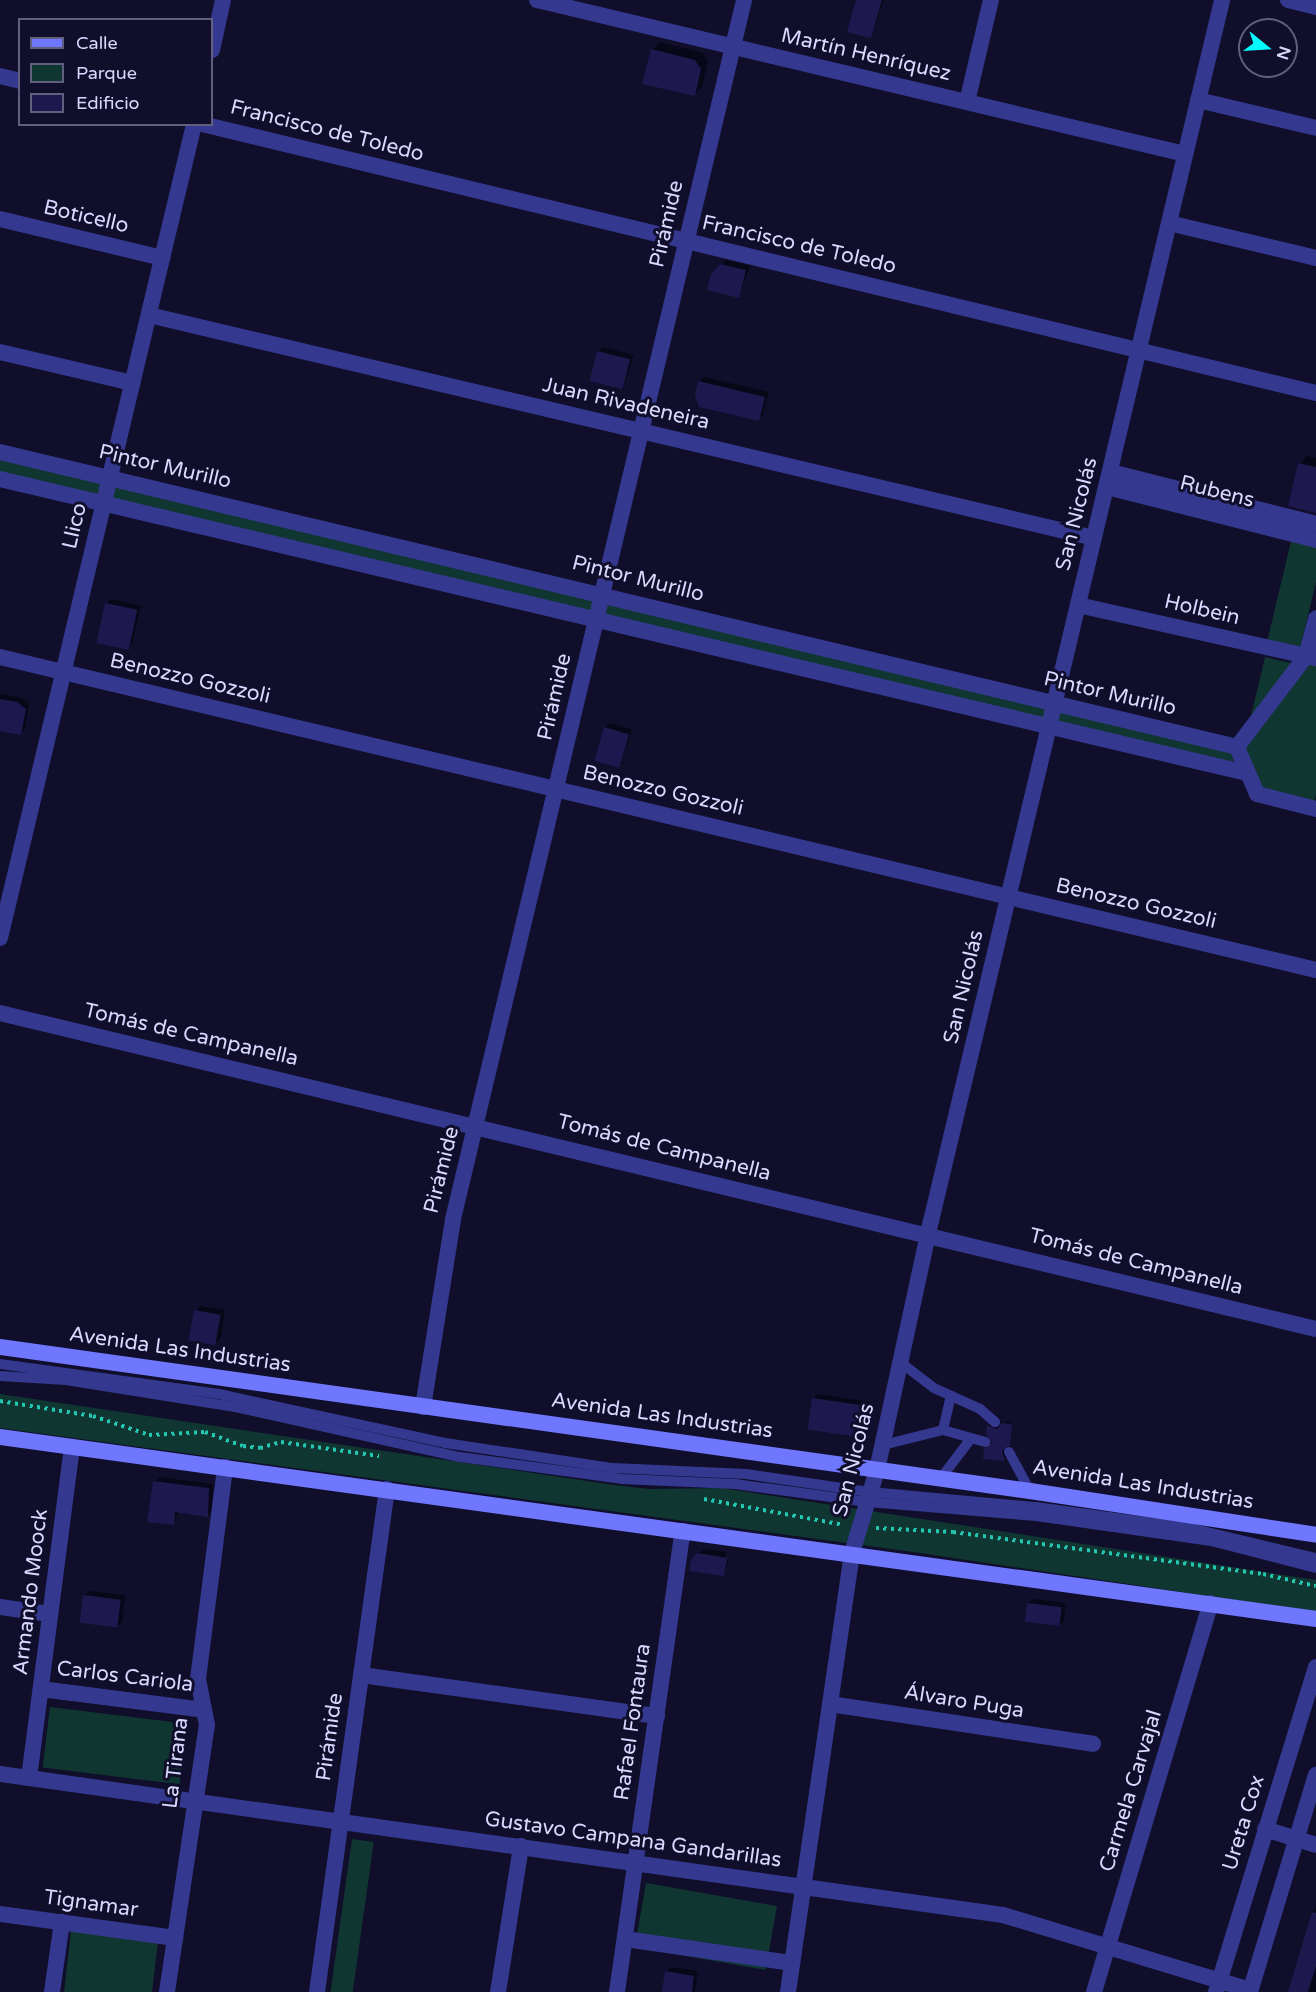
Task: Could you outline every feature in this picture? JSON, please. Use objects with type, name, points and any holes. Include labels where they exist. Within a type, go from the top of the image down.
[{"type":"main road","name":"Avenida Las Industrias","points":[[0,1347],[941,1478],[1316,1535]]},
{"type":"main road","points":[[0,1437],[852,1553],[1316,1619]]},
{"type":"street","points":[[213,46],[224,0]]},
{"type":"street","name":"Martín Henríquez","points":[[537,0],[1185,154]]},
{"type":"street","name":"Pirámide","points":[[423,1407],[444,1260],[744,0]]},
{"type":"street","points":[[967,102],[991,0]]},
{"type":"street","name":"San Nicolás","points":[[788,1992],[852,1553],[883,1445],[928,1236],[1222,0]]},
{"type":"street","points":[[1288,0],[1316,7]]},
{"type":"street","points":[[0,76],[18,80]]},
{"type":"street","points":[[1198,100],[1316,128]]},
{"type":"street","name":"Llico","points":[[0,938],[194,126]]},
{"type":"street","name":"Francisco de Toledo","points":[[209,126],[1316,393]]},
{"type":"street","name":"Boticello","points":[[0,219],[162,258]]},
{"type":"street","points":[[1169,223],[1316,258]]},
{"type":"street","name":"Juan Rivadeneira","points":[[149,315],[1094,538]]},
{"type":"street","points":[[0,352],[132,383]]},
{"type":"street","name":"Pintor Murillo","points":[[0,452],[603,593],[1237,747]]},
{"type":"street","points":[[0,479],[1247,774]]},
{"type":"street","name":"Rubens","points":[[1109,480],[1316,524]]},
{"type":"street","name":"Rubens","points":[[1109,480],[1316,540]]},
{"type":"street","name":"Holbein","points":[[1078,605],[1310,662]]},
{"type":"street","points":[[1316,618],[1310,662],[1237,747],[1257,794],[1316,809]]},
{"type":"street","name":"Benozzo Gozzoli","points":[[0,657],[1316,970]]},
{"type":"street","name":"Tomás de Campanella","points":[[0,1013],[1316,1329]]},
{"type":"street","name":"Armando Moock","points":[[29,1778],[72,1447]]},
{"type":"street","name":"La Tirana","points":[[167,1992],[207,1725],[198,1679],[225,1467]]},
{"type":"street","name":"Pirámide","points":[[317,1992],[387,1489]]},
{"type":"street","name":"Rafael Fontaura","points":[[617,1992],[683,1531]]},
{"type":"street","name":"Carmela Carvajal","points":[[1094,1992],[1211,1603]]},
{"type":"street","points":[[0,1607],[50,1614]]},
{"type":"street","name":"Ureta Cox","points":[[1217,1986],[1316,1667]]},
{"type":"street","points":[[361,1675],[657,1716]]},
{"type":"street","name":"Carlos Cariola","points":[[41,1689],[204,1710]]},
{"type":"street","name":"Álvaro Puga","points":[[830,1704],[1093,1744]]},
{"type":"street","name":"Gustavo Campana Gandarillas","points":[[0,1774],[636,1862],[1024,1919],[1108,1946],[1217,1986],[1250,1991]]},
{"type":"street","points":[[1250,1991],[1316,1775]]},
{"type":"street","points":[[1265,1829],[1316,1845]]},
{"type":"street","points":[[498,1992],[521,1846]]},
{"type":"street","name":"Tignamar","points":[[0,1914],[175,1938]]},
{"type":"street","points":[[52,1992],[62,1923]]},
{"type":"street","points":[[625,1939],[792,1963]]},
{"type":"lane","points":[[900,1362],[951,1396],[980,1409],[995,1422]]},
{"type":"lane","points":[[0,1364],[219,1394],[414,1438],[533,1456],[638,1470],[746,1474],[869,1497],[1025,1505],[1190,1528],[1316,1558]]},
{"type":"lane","points":[[0,1376],[66,1380],[240,1408],[460,1457],[622,1479],[735,1484],[1036,1516],[1186,1537],[1316,1568]]},
{"type":"lane","points":[[944,1430],[951,1396]]},
{"type":"lane","points":[[883,1445],[944,1430],[970,1440],[985,1442]]},
{"type":"lane","points":[[941,1478],[970,1440]]},
{"type":"lane","points":[[1009,1452],[1030,1491]]},
{"type":"green space","points":[[0,457],[1233,751],[1235,760],[1232,762],[0,474]]},
{"type":"green space","points":[[1292,537],[1316,543],[1316,582],[1300,649],[1267,642]]},
{"type":"green space","points":[[1316,637],[1316,795],[1314,803],[1260,788],[1241,746]]},
{"type":"green space","points":[[1265,657],[1296,664],[1249,724]]},
{"type":"green space","points":[[0,1394],[614,1485],[650,1489],[722,1488],[1316,1580],[1316,1612],[913,1552],[0,1428]]},
{"type":"green space","points":[[50,1707],[187,1724],[180,1784],[43,1768]]},
{"type":"green space","points":[[352,1839],[374,1842],[353,1992],[330,1992]]},
{"type":"green space","points":[[646,1883],[777,1906],[766,1970],[635,1947]]},
{"type":"green space","points":[[71,1931],[158,1942],[152,1992],[64,1992]]},
{"type":"building","points":[[856,0],[882,0],[871,38],[847,32]]},
{"type":"building","points":[[651,49],[695,60],[701,69],[695,96],[642,84]]},
{"type":"building","points":[[720,264],[746,270],[739,298],[707,290],[711,274]]},
{"type":"building","points":[[597,351],[630,359],[622,389],[590,381]]},
{"type":"building","points":[[698,381],[765,397],[759,421],[699,407],[695,395]]},
{"type":"building","points":[[1298,463],[1316,467],[1316,513],[1288,506]]},
{"type":"building","points":[[105,603],[137,610],[129,650],[96,643]]},
{"type":"building","points":[[0,699],[17,702],[26,709],[21,735],[0,731]]},
{"type":"building","points":[[604,727],[629,734],[619,768],[594,761]]},
{"type":"building","points":[[194,1310],[221,1315],[215,1345],[189,1341]]},
{"type":"building","points":[[812,1398],[866,1406],[862,1437],[808,1430]]},
{"type":"building","points":[[1002,1423],[1012,1424],[1010,1445],[1002,1451],[1005,1461],[983,1459],[984,1449],[992,1443],[986,1434],[987,1425],[997,1429]]},
{"type":"building","points":[[153,1481],[209,1488],[208,1517],[175,1512],[174,1525],[147,1522]]},
{"type":"building","points":[[697,1553],[727,1558],[724,1576],[689,1571],[691,1560]]},
{"type":"building","points":[[83,1595],[121,1600],[117,1627],[80,1623]]},
{"type":"building","points":[[1027,1603],[1062,1607],[1059,1626],[1025,1622]]},
{"type":"building","points":[[1312,1912],[1316,1913],[1316,1966],[1308,1992],[1288,1992]]},
{"type":"building","points":[[665,1971],[694,1976],[692,1992],[662,1992]]}]
